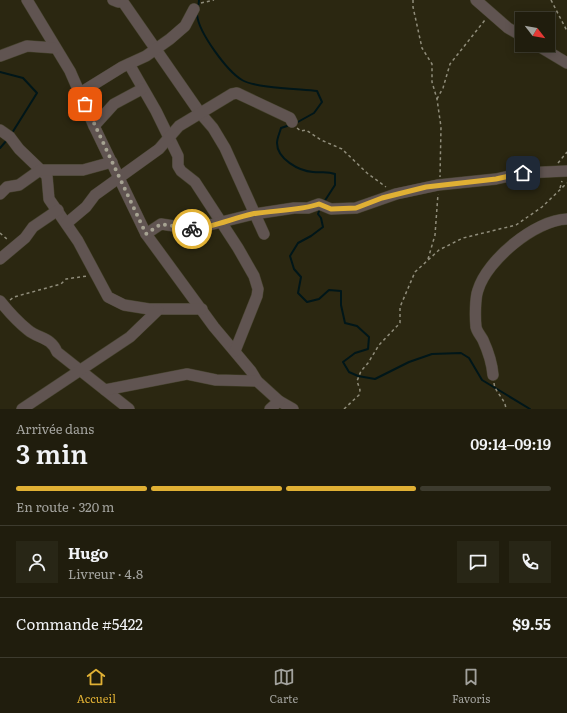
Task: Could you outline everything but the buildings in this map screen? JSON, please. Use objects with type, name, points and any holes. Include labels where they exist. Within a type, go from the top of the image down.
[{"type":"street","points":[[27,0],[70,71],[94,126],[120,177],[146,234],[257,381],[279,401],[293,409]]},
{"type":"street","points":[[476,0],[490,13],[515,31]]},
{"type":"street","points":[[121,1],[200,113],[213,128],[225,148],[264,234]]},
{"type":"street","points":[[80,94],[91,85],[156,50],[181,30],[194,9]]},
{"type":"street","points":[[0,56],[27,46],[55,48]]},
{"type":"street","points":[[549,52],[567,62]]},
{"type":"street","points":[[129,64],[142,89],[156,110],[178,156],[178,166],[181,171],[195,182],[238,248],[254,276],[258,288],[257,296],[235,352]]},
{"type":"street","points":[[94,126],[114,104],[142,89]]},
{"type":"street","points":[[66,223],[86,207],[95,195],[159,149],[179,126],[237,93],[290,118],[294,124]]},
{"type":"street","points":[[0,130],[10,137],[47,176],[49,199],[66,223],[108,297],[128,306],[158,310],[202,309]]},
{"type":"street","points":[[0,194],[8,188],[19,185],[40,170],[83,170],[112,162]]},
{"type":"street","points":[[146,234],[161,224],[193,229],[254,214],[294,208],[308,208],[319,204],[331,209],[356,208],[396,194],[438,185],[496,179],[523,173],[567,171]]},
{"type":"street","points":[[0,259],[25,238],[33,227],[58,210]]},
{"type":"street","points":[[493,375],[489,354],[476,327],[478,289],[487,271],[510,247],[526,235],[546,225],[559,219],[567,219]]},
{"type":"street","points":[[2,303],[28,331],[49,340],[54,345],[57,352],[129,409]]},
{"type":"street","points":[[22,409],[130,337],[158,310]]},
{"type":"street","points":[[105,390],[187,374],[216,380],[257,381]]},
{"type":"street","points":[[270,409],[279,401]]},
{"type":"path","points":[[209,2],[214,0]]},
{"type":"path","points":[[413,0],[413,7],[422,48],[432,64],[432,82],[437,99],[441,145],[441,176],[438,185],[435,235],[428,260]]},
{"type":"path","points":[[551,0],[567,31]]},
{"type":"path","points":[[437,99],[444,85],[450,64],[490,13]]},
{"type":"path","points":[[294,124],[301,131],[306,130],[322,140],[342,148],[367,173],[396,194]]},
{"type":"path","points":[[344,409],[359,396],[360,390],[357,381],[361,371],[368,363],[379,345],[400,324],[398,315],[400,307],[415,272],[439,250],[463,238],[516,225],[542,207],[567,183]]},
{"type":"path","points":[[2,303],[14,297],[61,284],[66,279],[97,276]]},
{"type":"path","points":[[493,375],[494,388],[505,401],[506,409]]},
{"type":"waterway","points":[[199,0],[197,15],[199,23],[208,41],[229,69],[242,80],[257,85],[317,91],[322,102],[314,113],[296,123]]},
{"type":"waterway","points":[[0,72],[23,78],[37,93],[12,133]]},
{"type":"waterway","points":[[290,125],[281,128],[277,141],[278,149],[285,159],[295,167],[307,171],[335,174],[335,185],[324,202]]},
{"type":"waterway","points":[[0,148],[7,140]]},
{"type":"waterway","points":[[320,208],[318,214],[321,218],[323,227],[298,243],[290,256],[294,269],[301,277],[298,293],[307,302],[319,299],[329,290],[341,291],[341,305],[345,323],[357,326],[369,337],[368,349],[355,353],[343,362],[349,372],[358,376],[375,379],[409,362],[432,354],[461,353],[469,358],[482,380],[530,409]]},
{"type":"way so far","points":[[85,104],[146,234],[161,224],[183,229],[192,229]]},
{"type":"route","points":[[192,229],[254,214],[297,207],[308,208],[319,204],[331,209],[356,208],[372,201],[426,187],[503,178],[523,173]]}]
